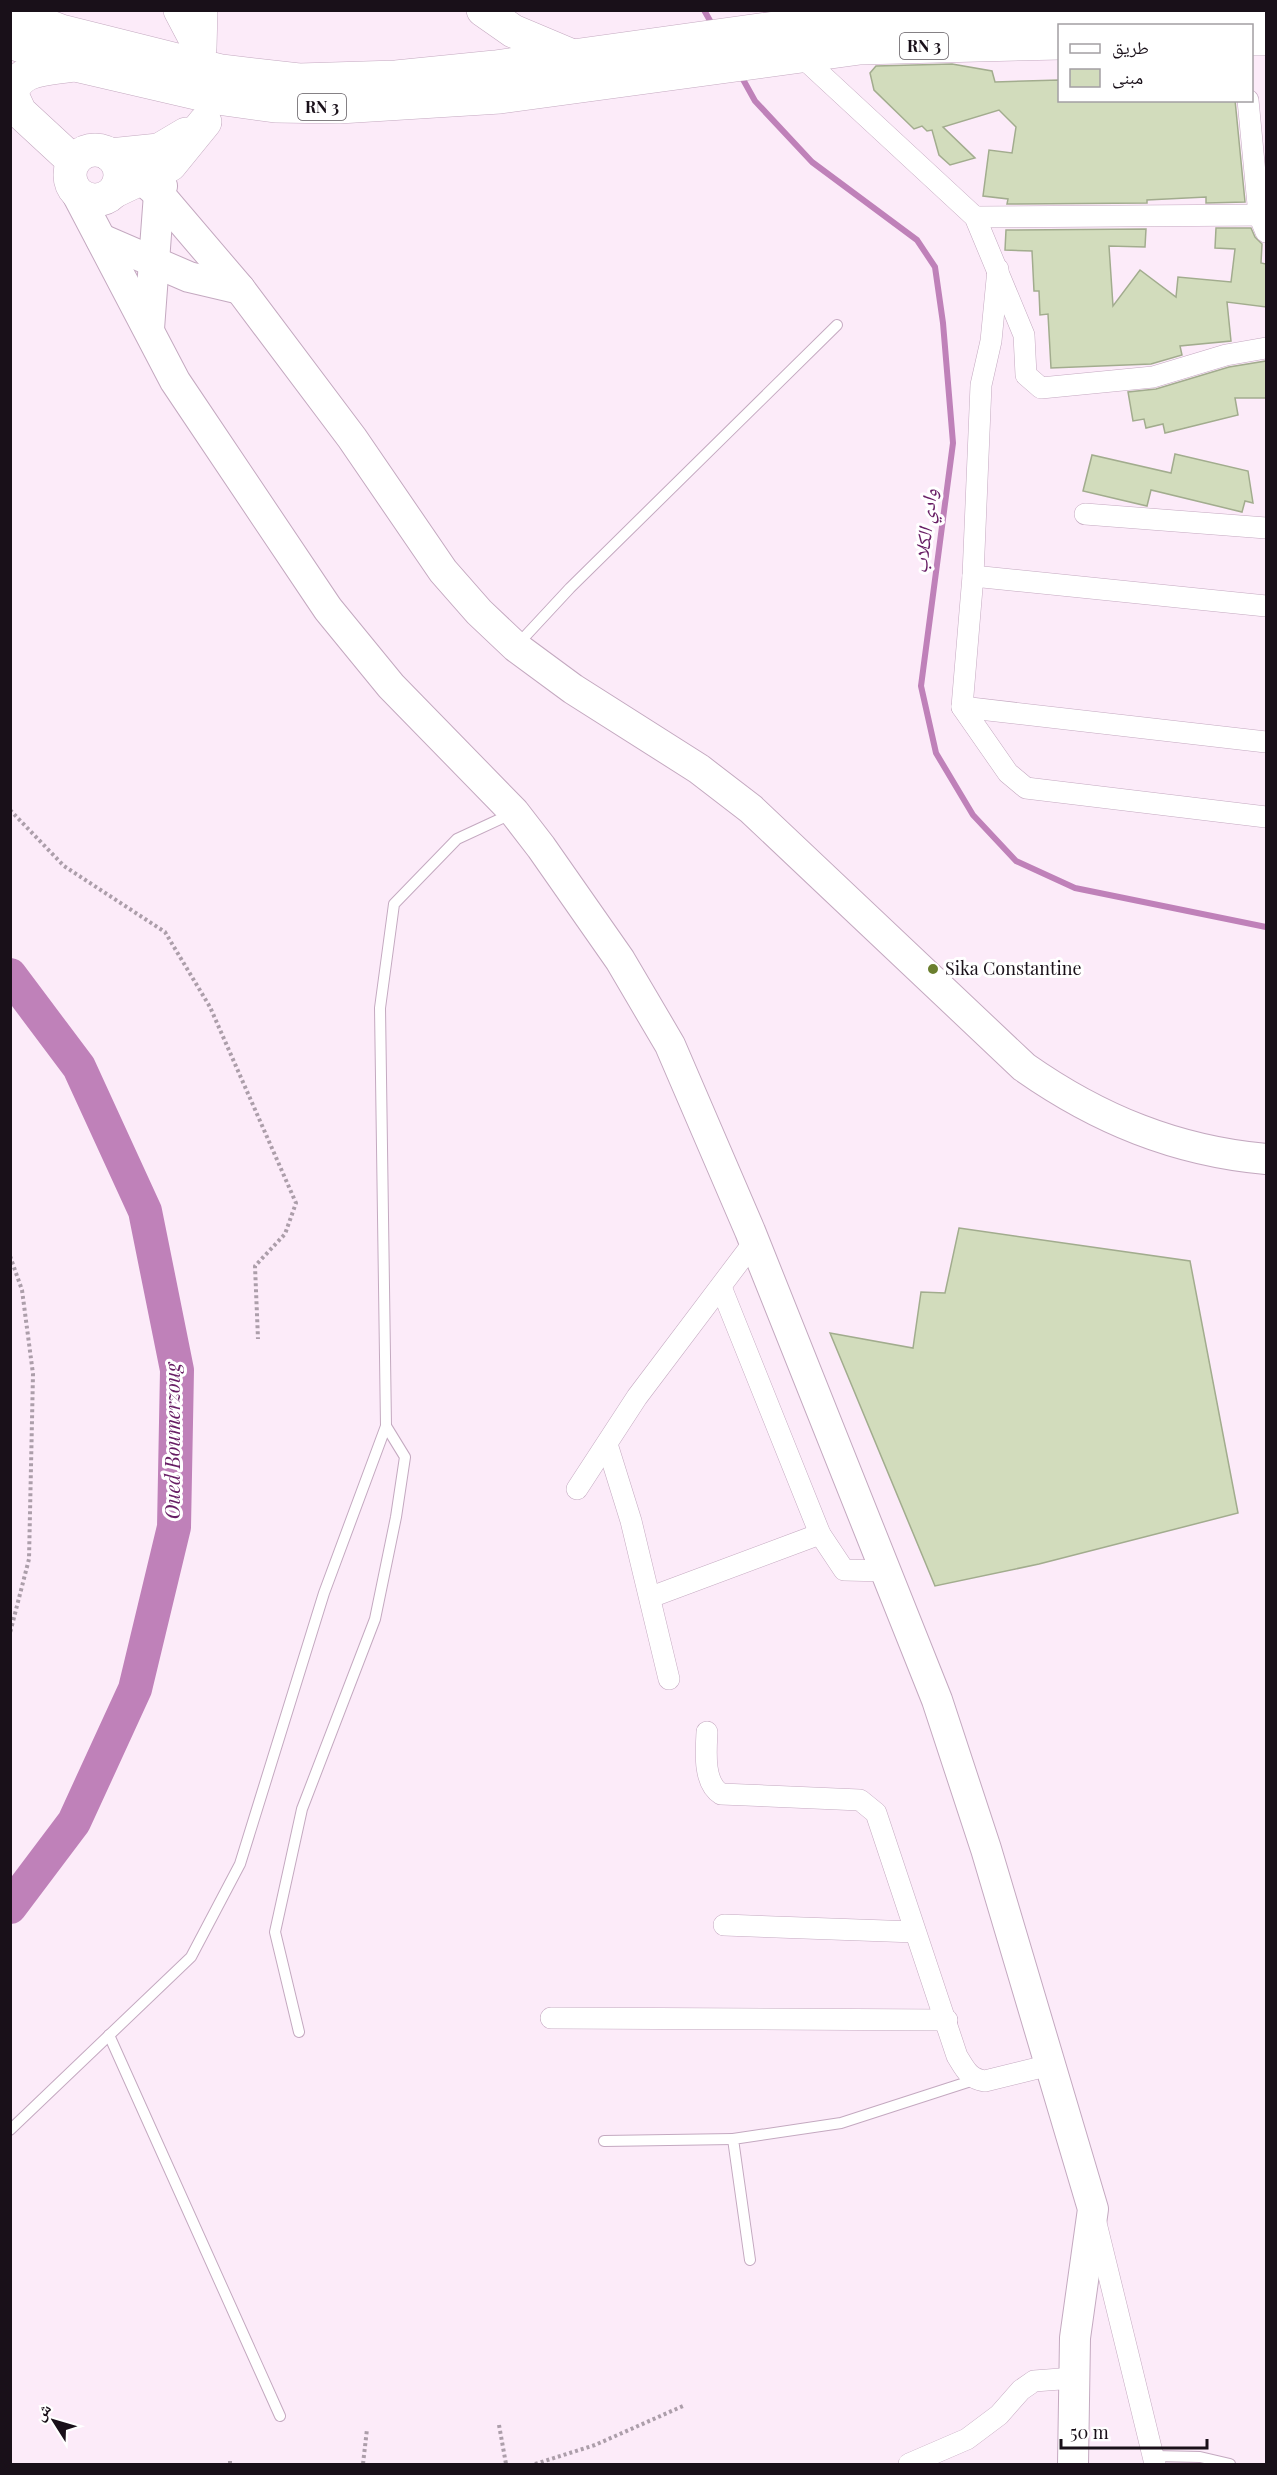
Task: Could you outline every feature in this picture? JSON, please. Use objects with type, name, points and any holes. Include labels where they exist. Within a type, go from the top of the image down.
[{"type":"highway","points":[[180,10],[200,48],[201,10]]},
{"type":"highway","points":[[483,10],[513,31],[570,55]]},
{"type":"highway","name":"RN 3","points":[[790,46],[854,22],[1266,11]]},
{"type":"highway","name":"RN 3","points":[[10,12],[61,31],[221,71],[299,80],[396,77],[495,67],[570,55],[638,63]]},
{"type":"highway","name":"RN 3","points":[[10,42],[75,64],[208,97],[286,106],[418,105],[500,97],[638,63],[790,46],[860,48],[1058,43]]},
{"type":"highway","points":[[74,177],[79,155],[95,149],[110,155],[159,150],[205,122],[146,182],[91,201],[20,112],[12,94],[16,82],[26,74],[75,64]]},
{"type":"highway","points":[[10,130],[74,177]]},
{"type":"highway","points":[[110,155],[119,168],[119,184],[146,182]]},
{"type":"street","points":[[790,46],[975,216],[1024,335],[1026,375],[1041,388],[1154,376],[1226,355],[1266,348]]},
{"type":"street","points":[[975,216],[1264,221],[1248,102]]},
{"type":"street","points":[[74,177],[101,239],[175,381],[328,609],[391,686],[514,812],[620,960],[670,1045],[754,1242],[938,1700],[986,1849],[1093,2209],[1154,2460]]},
{"type":"street","points":[[146,182],[156,263],[149,329]]},
{"type":"street","points":[[146,182],[226,286],[352,438],[443,571],[479,612],[516,647],[573,689],[699,768],[752,809],[1024,1067],[1065,1095],[1135,1130],[1176,1143],[1266,1159]]},
{"type":"street","points":[[101,239],[189,277],[226,286]]},
{"type":"street","points":[[998,270],[991,341],[981,385],[974,576],[962,707],[1008,774],[1026,788],[1266,817]]},
{"type":"street","points":[[149,329],[154,314],[168,298],[186,288],[226,286]]},
{"type":"street","points":[[1085,514],[1266,528]]},
{"type":"street","points":[[974,576],[1266,606]]},
{"type":"street","points":[[962,707],[1266,742]]},
{"type":"street","points":[[577,1489],[637,1396],[754,1242]]},
{"type":"street","points":[[721,1287],[820,1534],[844,1570],[885,1571]]},
{"type":"street","points":[[607,1444],[632,1521],[669,1679]]},
{"type":"street","points":[[651,1597],[820,1534]]},
{"type":"street","points":[[707,1732],[709,1780],[713,1790],[721,1794],[860,1800],[876,1813],[947,2020],[957,2056],[966,2073],[974,2080],[1000,2078],[1050,2065]]},
{"type":"street","points":[[724,1925],[915,1932]]},
{"type":"street","points":[[551,2018],[947,2020]]},
{"type":"street","points":[[1073,2464],[1075,2338],[1093,2209]]},
{"type":"street","points":[[909,2464],[967,2439],[999,2415],[1021,2390],[1034,2381],[1074,2378]]},
{"type":"lane","points":[[516,647],[570,588],[837,325]]},
{"type":"lane","points":[[10,2130],[191,1957],[240,1864],[324,1593],[386,1426],[380,1008],[394,904],[457,838],[514,812]]},
{"type":"lane","points":[[299,2032],[275,1932],[302,1809],[375,1619],[396,1517],[405,1457],[386,1426]]},
{"type":"lane","points":[[109,2035],[280,2416]]},
{"type":"lane","points":[[604,2141],[733,2139],[842,2123],[974,2080]]},
{"type":"lane","points":[[733,2139],[750,2260]]},
{"type":"lane","points":[[1154,2460],[1200,2457],[1230,2464]]},
{"type":"path","points":[[10,810],[64,866],[165,932],[210,1006],[296,1203],[285,1234],[255,1266],[258,1339]]},
{"type":"path","points":[[10,1256],[22,1290],[33,1374],[29,1559],[10,1633]]},
{"type":"path","points":[[535,2464],[595,2445],[683,2406]]},
{"type":"path","points":[[499,2425],[506,2464]]},
{"type":"path","points":[[363,2464],[367,2429]]},
{"type":"building","points":[[952,64],[992,71],[995,82],[1058,80],[1058,102],[1235,102],[1245,202],[1206,203],[1206,197],[1147,200],[1147,203],[1007,204],[1008,199],[983,196],[989,150],[1012,153],[1016,127],[999,110],[943,127],[975,158],[950,165],[939,155],[932,130],[927,131],[922,126],[914,129],[874,90],[870,73],[876,66]]},
{"type":"building","points":[[1216,228],[1251,228],[1255,237],[1262,244],[1261,263],[1266,264],[1266,307],[1227,302],[1231,341],[1180,346],[1182,355],[1151,364],[1051,368],[1048,314],[1040,315],[1039,291],[1034,291],[1032,251],[1005,250],[1006,230],[1146,229],[1145,247],[1109,246],[1113,306],[1140,270],[1176,297],[1178,277],[1231,282],[1235,249],[1215,248]]},
{"type":"building","points":[[1266,361],[1266,398],[1235,398],[1238,415],[1165,433],[1163,424],[1146,428],[1144,419],[1133,421],[1128,392],[1156,389],[1229,367]]},
{"type":"building","points":[[1175,454],[1248,471],[1253,503],[1245,501],[1242,512],[1151,490],[1147,506],[1083,491],[1092,455],[1171,473]]},
{"type":"building","points":[[959,1228],[1190,1261],[1238,1513],[1039,1564],[935,1586],[830,1333],[913,1348],[921,1292],[945,1293]]},
{"type":"waterway","name":"وادي الكلاب","points":[[704,10],[713,26]]},
{"type":"waterway","name":"وادي الكلاب","points":[[740,74],[755,101],[812,162],[917,240],[935,267],[943,323],[953,443],[921,686],[936,753],[973,815],[1016,861],[1075,888],[1266,927]]},
{"type":"waterway","name":"Oued Boumerzoug","points":[[10,975],[79,1067],[145,1211],[177,1370],[174,1527],[135,1689],[74,1822],[10,1907]]},
{"type":"place","name":"Sika Constantine","points":[[933,969]]}]
